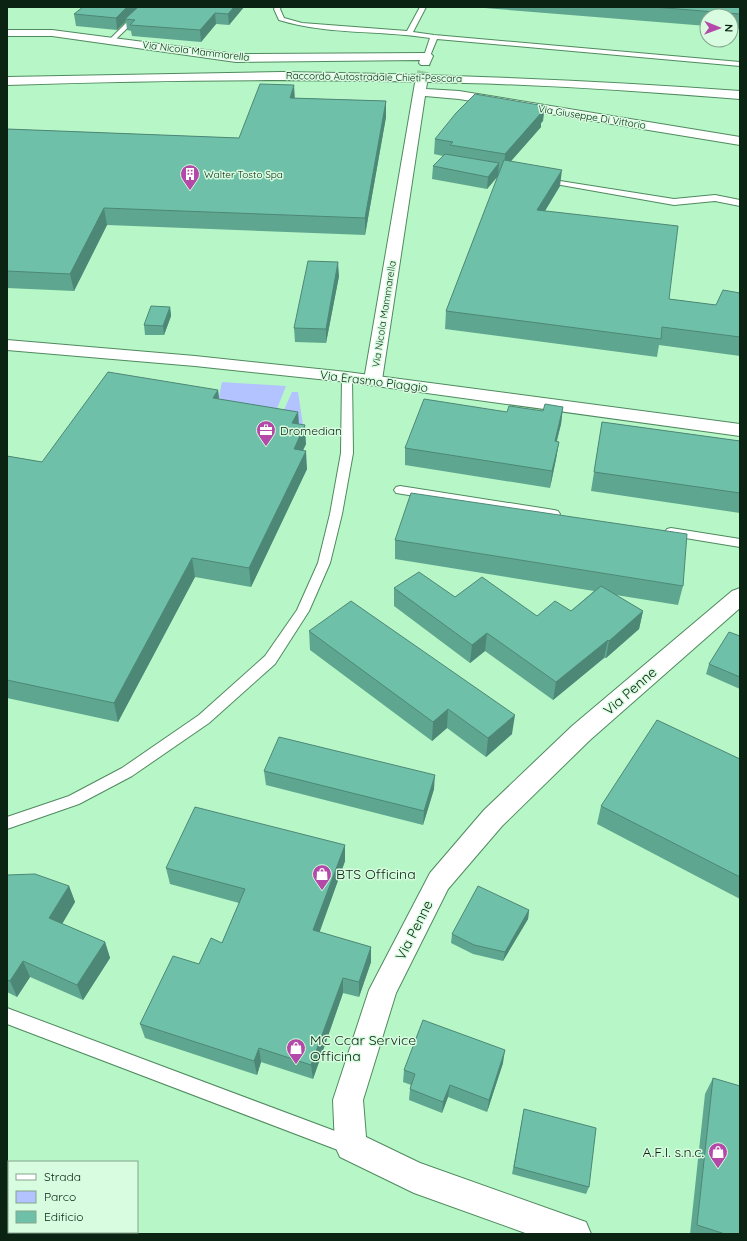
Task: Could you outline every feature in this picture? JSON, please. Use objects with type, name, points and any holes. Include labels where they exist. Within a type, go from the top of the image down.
[{"type":"main road","name":"Via Nicola Mammarella","points":[[7,33],[52,33],[236,58],[426,59]]},
{"type":"main road","name":"Raccordo Autostradale Chieti-Pescara","points":[[7,74],[216,69],[369,70],[560,76],[740,88]]},
{"type":"main road","name":"Raccordo Autostradale Chieti-Pescara","points":[[7,81],[204,76],[370,76],[569,83],[740,95]]},
{"type":"main road","name":"Via Nicola Mammarella","points":[[373,380],[420,87]]},
{"type":"main road","name":"Via Giuseppe Di Vittorio","points":[[420,87],[459,95],[740,141]]},
{"type":"main road","name":"Via Erasmo Piaggio","points":[[7,345],[195,361],[373,380],[740,430]]},
{"type":"main road","name":"Via Penne","points":[[351,1146],[348,1100],[383,990],[440,881],[493,818],[581,733],[740,596]]},
{"type":"main road","points":[[351,1146],[414,1177],[574,1234]]},
{"type":"lane","points":[[111,41],[146,7]]},
{"type":"lane","points":[[278,7],[277,9],[281,18],[301,25],[408,33],[434,37],[740,64]]},
{"type":"lane","points":[[408,33],[423,7]]},
{"type":"lane","points":[[426,59],[434,37]]},
{"type":"lane","points":[[536,178],[674,202],[715,198],[740,203]]},
{"type":"lane","points":[[7,823],[74,800],[127,772],[204,718],[270,660],[303,611],[324,563],[336,514],[347,453],[347,377]]},
{"type":"lane","points":[[400,490],[562,515]]},
{"type":"lane","points":[[663,531],[740,543]]},
{"type":"lane","points":[[7,1016],[351,1146]]},
{"type":"green space","points":[[222,382],[286,386],[274,416],[217,405]]},
{"type":"green space","points":[[292,392],[298,392],[303,425],[280,419]]},
{"type":"building","points":[[83,7],[127,7],[116,18],[74,14]]},
{"type":"building","points":[[138,7],[234,7],[228,14],[215,13],[200,30],[130,25],[135,20],[125,19]]},
{"type":"building","points":[[654,7],[740,7],[740,14],[739,8],[699,8],[699,11]]},
{"type":"building","name":"Walter Tosto Spa","points":[[260,84],[294,85],[290,98],[386,101],[365,218],[104,208],[70,274],[7,271],[7,129],[239,138]]},
{"type":"building","points":[[475,94],[545,106],[540,112],[542,112],[505,154],[450,145],[453,142],[435,139],[456,113]]},
{"type":"building","points":[[445,154],[499,163],[488,177],[433,166]]},
{"type":"building","points":[[504,160],[562,170],[537,210],[678,226],[669,299],[716,305],[723,290],[740,293],[740,337],[662,327],[661,339],[446,311]]},
{"type":"building","points":[[308,261],[338,262],[326,329],[294,328]]},
{"type":"building","points":[[151,306],[170,307],[163,326],[144,325]]},
{"type":"building","points":[[108,372],[218,390],[213,398],[298,412],[292,423],[305,425],[294,449],[306,451],[249,568],[192,558],[114,703],[7,680],[7,456],[42,462]]},
{"type":"building","points":[[424,399],[507,412],[509,406],[543,411],[545,404],[563,407],[555,441],[559,442],[552,471],[405,448]]},
{"type":"building","points":[[602,422],[740,441],[740,493],[594,472]]},
{"type":"building","points":[[411,493],[687,534],[683,586],[395,540]]},
{"type":"building","points":[[419,572],[455,597],[482,577],[537,616],[555,601],[571,611],[601,586],[643,611],[609,641],[608,640],[556,682],[487,633],[472,645],[394,588]]},
{"type":"building","points":[[351,601],[515,715],[488,738],[448,709],[433,722],[309,631]]},
{"type":"building","points":[[729,632],[740,636],[740,677],[709,664]]},
{"type":"building","points":[[657,720],[740,759],[740,877],[601,806]]},
{"type":"building","points":[[279,737],[435,775],[424,811],[264,771]]},
{"type":"building","points":[[195,807],[345,845],[313,930],[371,947],[359,982],[343,978],[311,1065],[259,1048],[254,1061],[140,1024],[173,956],[199,964],[211,938],[222,943],[245,889],[166,868]]},
{"type":"building","points":[[35,874],[69,886],[49,918],[105,942],[77,985],[23,961],[10,981],[7,980],[7,875]]},
{"type":"building","points":[[478,886],[529,910],[505,952],[474,945],[452,934]]},
{"type":"building","points":[[423,1020],[505,1050],[489,1100],[450,1085],[443,1102],[410,1089],[415,1074],[404,1070]]},
{"type":"building","name":"A.F.I. s.n.c.","points":[[713,1078],[740,1086],[740,1234],[725,1234],[697,1225]]},
{"type":"building","points":[[524,1109],[596,1128],[589,1187],[514,1167]]},
{"type":"tunnel","points":[[421,83],[425,63]]},
{"type":"place","name":"Walter Tosto Spa","points":[[190,191]]},
{"type":"place","name":"Dromedian","points":[[266,447]]},
{"type":"place","name":"BTS Officina","points":[[322,891]]},
{"type":"place","name":"MC Ccar Service Officina","points":[[296,1065]]},
{"type":"place","name":"A.F.I. s.n.c.","points":[[718,1169]]}]
